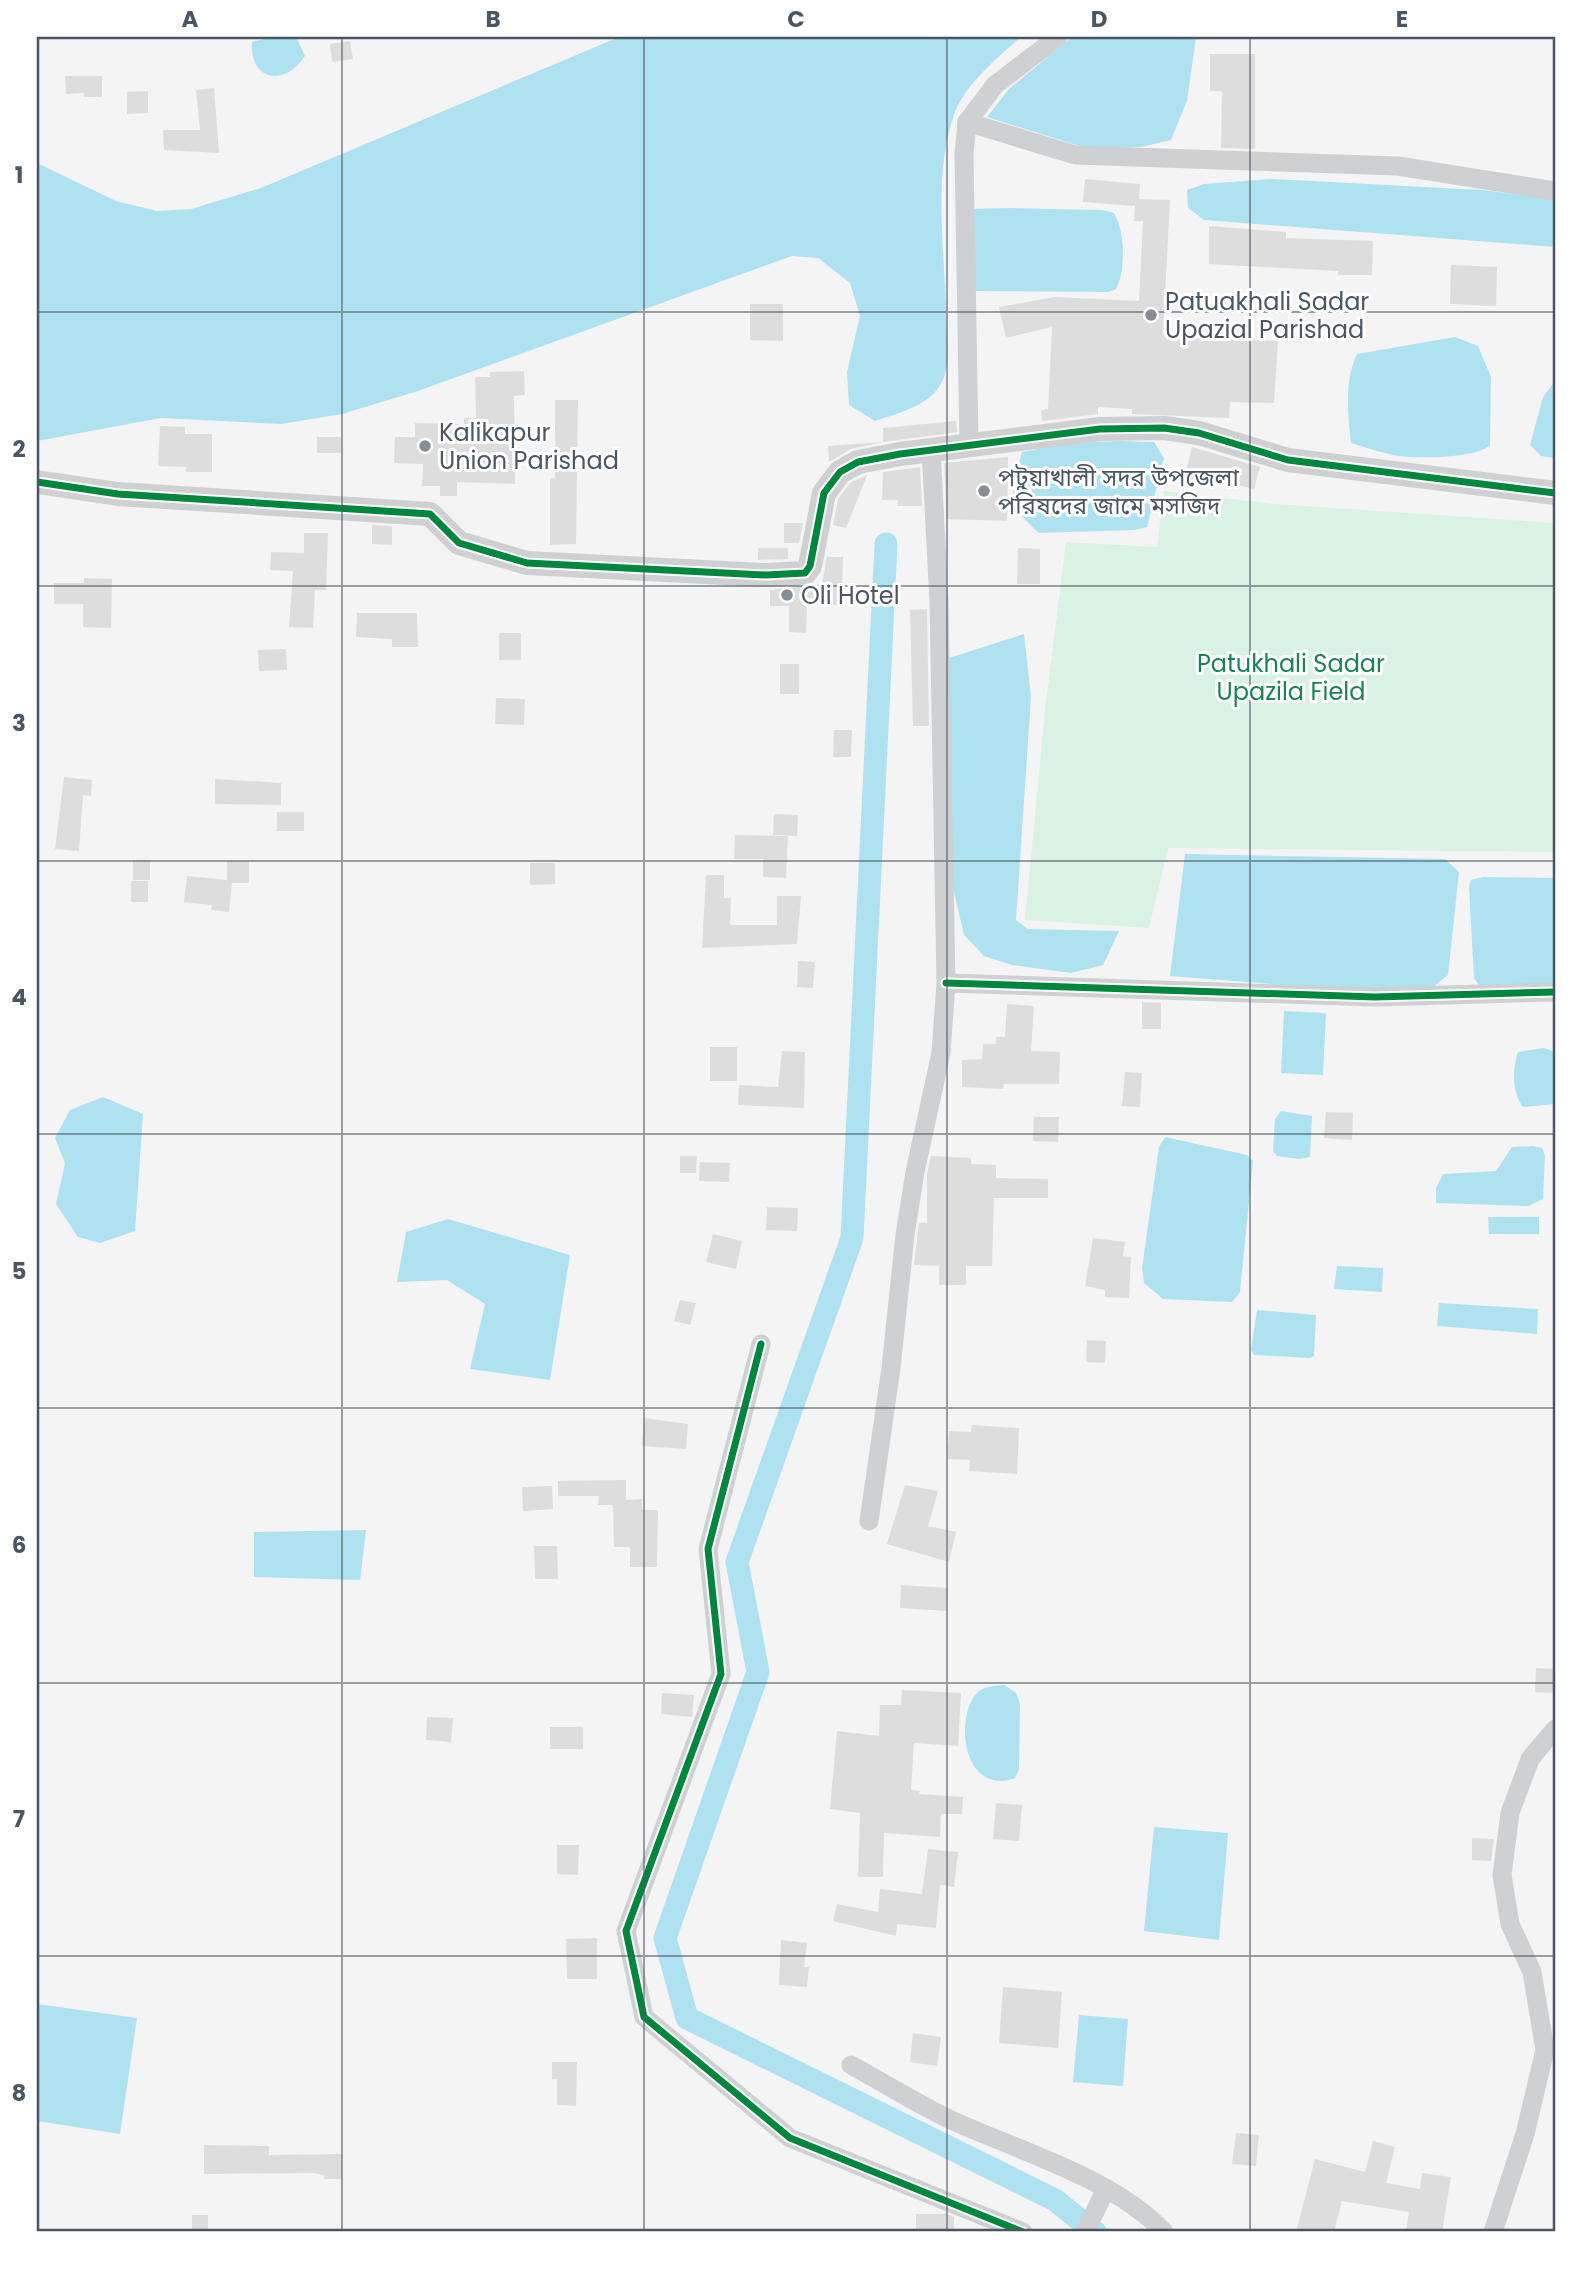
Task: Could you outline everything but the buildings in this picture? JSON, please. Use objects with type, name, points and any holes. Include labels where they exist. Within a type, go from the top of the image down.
[{"type":"street","points":[[969,444],[964,154],[967,122],[995,85],[1058,37]]},
{"type":"street","points":[[967,122],[1075,155],[1398,166],[1555,191]]},
{"type":"street","points":[[37,482],[118,494],[430,514],[459,543],[527,562],[795,575],[805,573],[810,566],[824,493],[840,472],[858,462],[931,449],[1100,429],[1164,428],[1199,433],[1288,460],[1555,493]]},
{"type":"street","points":[[869,1521],[891,1368],[905,1235],[915,1172],[941,1053],[946,983],[939,602],[931,449]]},
{"type":"street","points":[[946,983],[1375,997],[1555,992]]},
{"type":"street","points":[[761,1344],[708,1549],[721,1674],[626,1931],[644,2017],[790,2138],[1023,2232]]},
{"type":"street","points":[[1493,2232],[1525,2134],[1545,2050],[1532,1972],[1510,1924],[1502,1875],[1510,1813],[1530,1759],[1555,1728]]},
{"type":"street","points":[[851,2065],[948,2118],[1055,2164],[1143,2210],[1164,2232]]},
{"type":"street","points":[[1085,2232],[1105,2191]]},
{"type":"green space","name":"Patukhali Sadar Upazila Field","points":[[1164,491],[1275,504],[1555,523],[1555,852],[1168,848],[1149,928],[1025,920],[1045,711],[1066,542],[1157,547]]},
{"type":"water","points":[[272,37],[296,37],[305,56],[287,73],[269,75],[256,64],[252,42]]},
{"type":"water","points":[[619,37],[1021,37],[984,71],[967,91],[955,112],[948,135],[942,209],[948,355],[942,382],[930,397],[913,408],[875,421],[849,405],[847,372],[860,316],[850,283],[818,258],[792,256],[418,391],[342,414],[281,424],[161,418],[37,441],[37,163],[116,201],[157,211],[191,209],[261,188]]},
{"type":"water","points":[[1072,37],[1196,37],[1187,101],[1171,140],[1141,147],[1089,149],[987,117],[1009,89]]},
{"type":"water","points":[[1273,179],[1482,190],[1555,199],[1555,247],[1204,220],[1188,208],[1187,190],[1204,184]]},
{"type":"water","points":[[970,209],[1102,210],[1114,213],[1123,251],[1116,289],[1109,292],[976,291],[973,285]]},
{"type":"water","points":[[1455,337],[1478,346],[1491,377],[1490,445],[1472,453],[1415,457],[1393,455],[1351,443],[1349,387],[1357,354]]},
{"type":"water","points":[[1555,381],[1555,458],[1541,456],[1530,445],[1543,397]]},
{"type":"water","points":[[1154,442],[1164,458],[1147,527],[1135,530],[1039,533],[1020,514],[1014,488],[1022,452],[1067,443]]},
{"type":"water","points":[[1024,634],[1031,697],[1016,920],[1028,929],[1119,931],[1103,965],[1071,973],[1012,965],[984,956],[964,935],[950,875],[949,658]]},
{"type":"water","points":[[1185,854],[1445,859],[1459,872],[1448,975],[1433,987],[1346,990],[1170,976]]},
{"type":"water","points":[[1483,877],[1555,878],[1555,984],[1479,985],[1474,978],[1469,886],[1471,880]]},
{"type":"water","points":[[1284,1011],[1326,1013],[1323,1075],[1281,1073]]},
{"type":"water","points":[[1544,1048],[1555,1052],[1555,1104],[1523,1107],[1514,1081],[1518,1052]]},
{"type":"water","points":[[103,1097],[143,1114],[135,1231],[100,1243],[78,1237],[56,1204],[65,1163],[55,1138],[70,1110]]},
{"type":"water","points":[[1281,1111],[1312,1116],[1310,1157],[1299,1159],[1277,1156],[1273,1151],[1275,1119]]},
{"type":"water","points":[[1165,1137],[1247,1155],[1253,1161],[1240,1292],[1232,1302],[1163,1299],[1144,1283],[1142,1268],[1159,1147]]},
{"type":"water","points":[[1512,1147],[1542,1148],[1545,1155],[1543,1199],[1528,1206],[1436,1203],[1436,1188],[1443,1174],[1496,1171]]},
{"type":"water","points":[[1488,1217],[1539,1217],[1539,1234],[1489,1234]]},
{"type":"water","points":[[448,1219],[570,1255],[550,1380],[470,1369],[485,1304],[447,1280],[397,1282],[406,1232]]},
{"type":"water","points":[[1337,1266],[1383,1268],[1382,1292],[1334,1289]]},
{"type":"water","points":[[1439,1303],[1538,1309],[1537,1334],[1437,1326]]},
{"type":"water","points":[[1257,1310],[1316,1315],[1314,1356],[1254,1355],[1251,1350]]},
{"type":"water","points":[[366,1530],[360,1580],[254,1577],[254,1532]]},
{"type":"water","points":[[1004,1685],[1016,1693],[1020,1704],[1019,1769],[1015,1778],[997,1781],[984,1776],[974,1765],[965,1735],[966,1718],[970,1703],[978,1692],[987,1687]]},
{"type":"water","points":[[1154,1827],[1228,1833],[1219,1940],[1144,1931]]},
{"type":"water","points":[[37,2004],[137,2018],[120,2134],[37,2121]]},
{"type":"water","points":[[1079,2015],[1128,2019],[1123,2086],[1073,2082]]},
{"type":"waterway","points":[[886,544],[852,1238],[737,1562],[758,1672],[665,1938],[687,2018],[1055,2200],[1095,2232]]},
{"type":"cycle path","points":[[37,482],[118,494],[430,514],[459,543],[527,563],[766,575],[805,573],[810,566],[824,493],[840,472],[858,462],[900,454],[1100,429],[1164,428],[1199,433],[1288,460],[1555,493]]},
{"type":"cycle path","points":[[946,983],[1375,997],[1555,992]]},
{"type":"cycle path","points":[[761,1344],[708,1549],[721,1674],[626,1931],[644,2017],[790,2138],[1023,2232]]},
{"type":"place","name":"Patuakhali Sadar Upazial Parishad","points":[[1151,315]]},
{"type":"place","name":"Kalikapur Union Parishad","points":[[425,446]]},
{"type":"place","name":"পটুয়াখালী সদর উপজেলা পরিষদের জামে মসজিদ","points":[[984,491]]},
{"type":"place","name":"Oli Hotel","points":[[787,595]]}]
